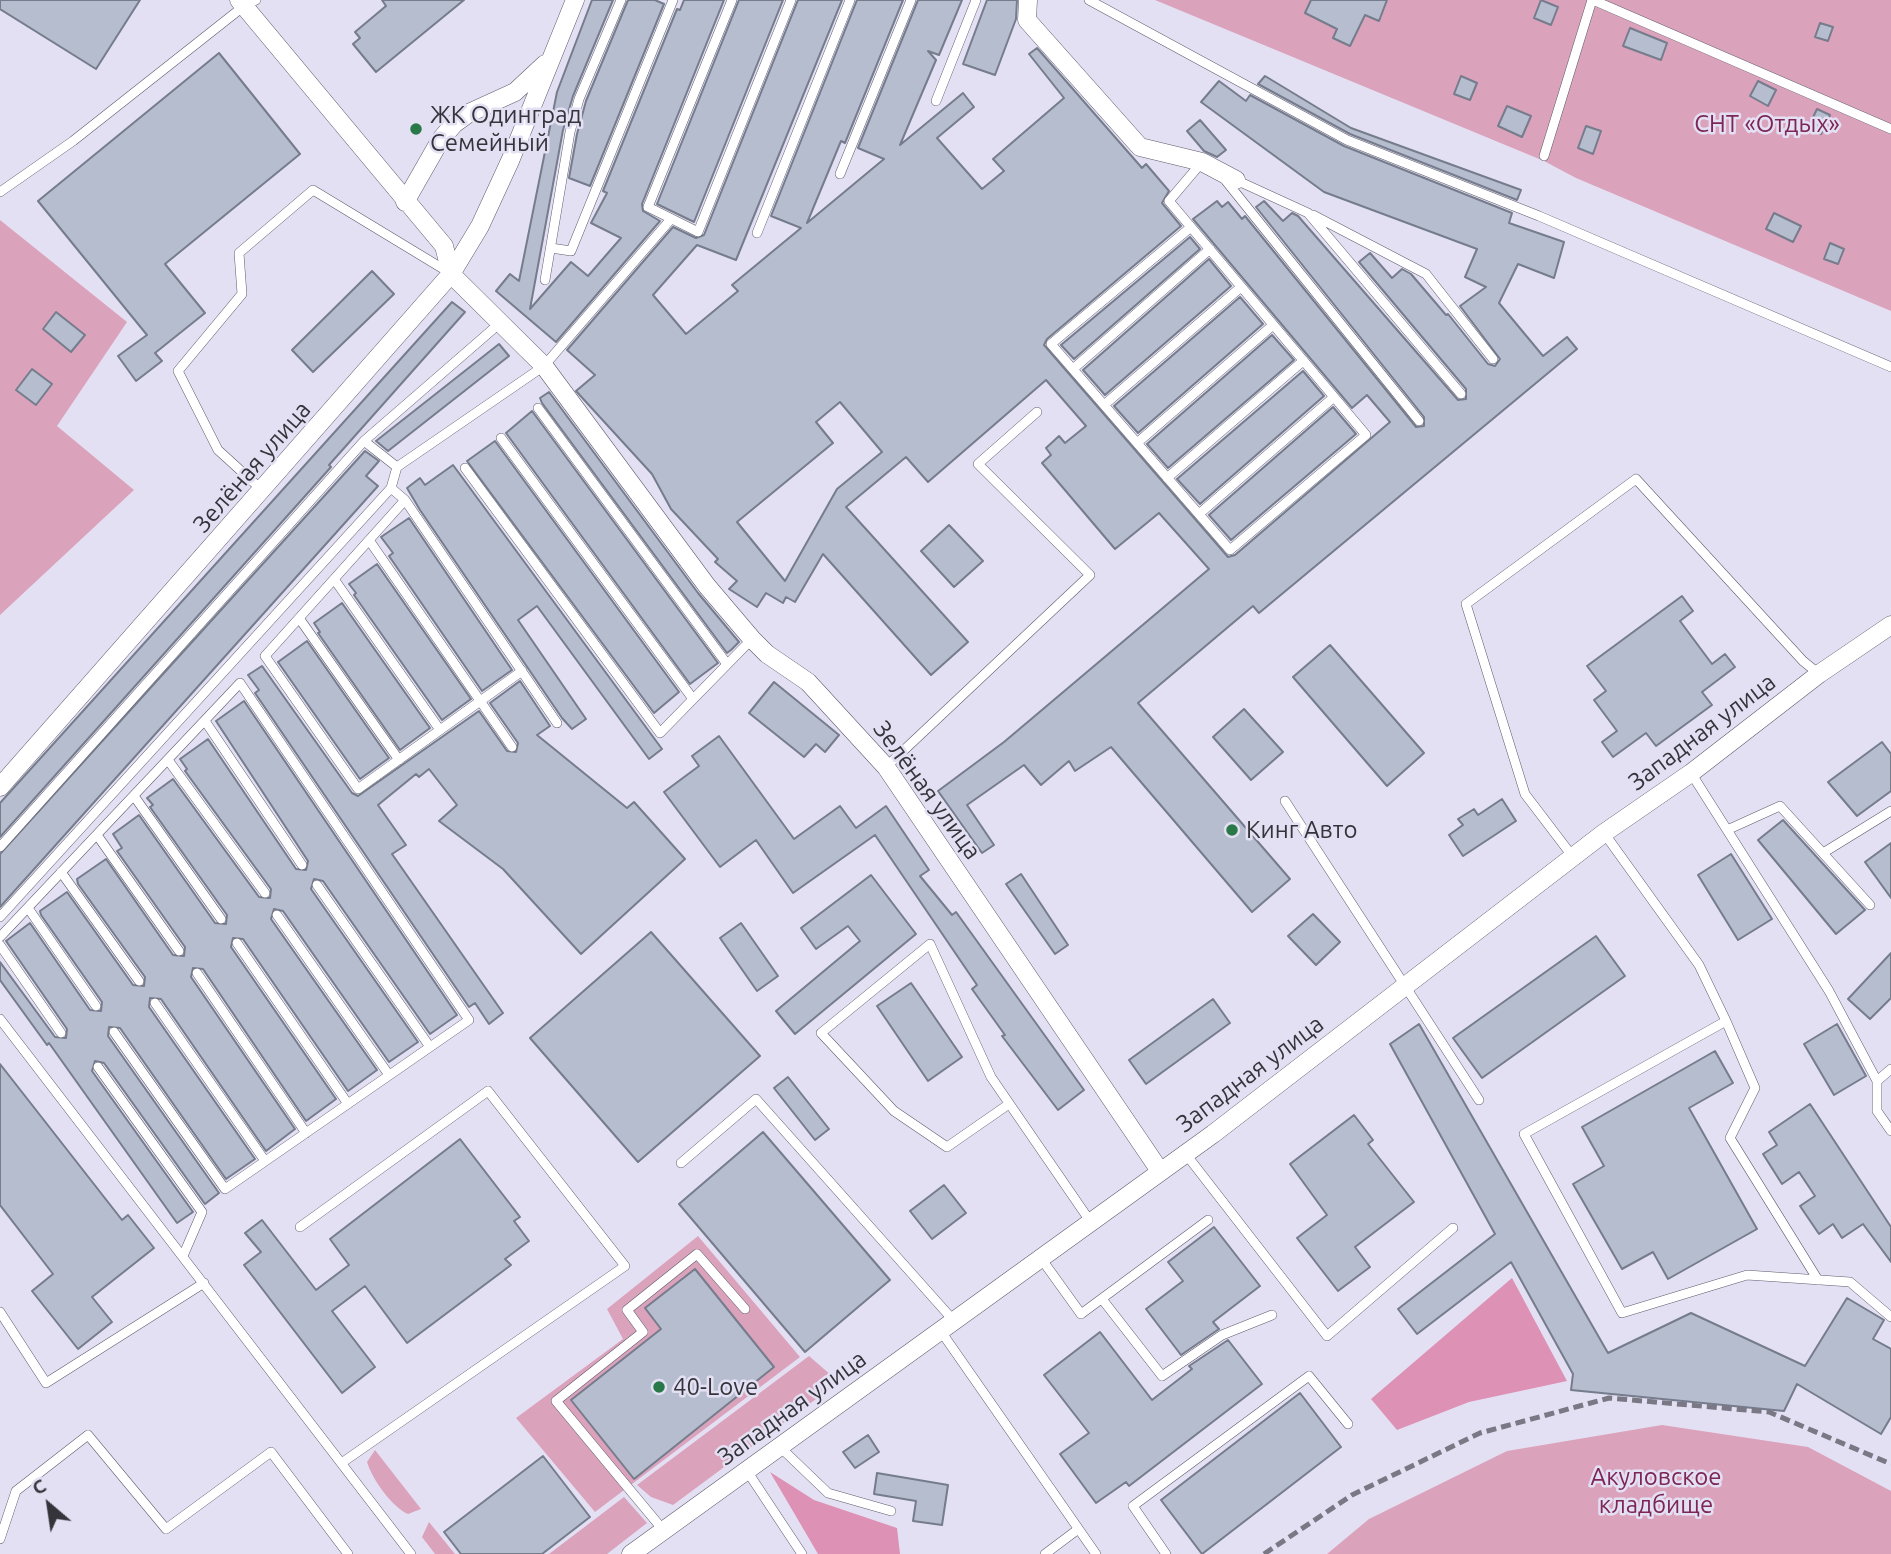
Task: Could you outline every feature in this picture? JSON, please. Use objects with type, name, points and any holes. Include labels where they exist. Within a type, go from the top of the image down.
[{"type":"street","points":[[451,274],[491,203],[575,0]]},
{"type":"street","points":[[1028,0],[1027,27],[1140,146],[1209,165],[1236,180]]},
{"type":"street","points":[[246,2],[444,247],[451,274]]},
{"type":"street","points":[[405,202],[440,142],[454,124],[469,113],[515,92],[555,53]]},
{"type":"street","name":"Зелёная улица","points":[[0,787],[264,491],[451,274],[544,366],[708,586],[752,639],[766,654],[808,682],[886,767],[1160,1171]]},
{"type":"street","name":"Западная улица","points":[[631,1554],[1185,1153],[1604,833],[1691,774],[1819,674],[1891,625]]},
{"type":"lane","points":[[545,280],[570,132],[579,99],[621,0]]},
{"type":"lane","points":[[551,248],[571,251],[673,0]]},
{"type":"lane","points":[[732,0],[648,207],[698,232],[791,0]]},
{"type":"lane","points":[[757,233],[850,0]]},
{"type":"lane","points":[[839,174],[911,0]]},
{"type":"lane","points":[[936,100],[976,0]]},
{"type":"lane","points":[[1088,0],[1347,140],[1539,216],[1891,367]]},
{"type":"lane","points":[[1544,156],[1592,0],[1891,129]]},
{"type":"lane","points":[[0,192],[73,141],[246,2]]},
{"type":"lane","points":[[1191,227],[1051,344],[1230,550],[1366,435],[1303,361],[1210,249],[1169,201],[1209,165],[1419,421]]},
{"type":"lane","points":[[1236,180],[1308,213],[1426,274],[1493,359]]},
{"type":"lane","points":[[264,491],[218,450],[178,371],[242,293],[239,253],[313,190],[451,274]]},
{"type":"lane","points":[[1308,213],[1461,394]]},
{"type":"lane","points":[[0,917],[391,488],[397,467],[544,366],[671,219]]},
{"type":"lane","points":[[1073,369],[1210,249]]},
{"type":"lane","points":[[1104,405],[1241,287]]},
{"type":"lane","points":[[0,846],[364,441],[500,323]]},
{"type":"lane","points":[[1137,443],[1273,325]]},
{"type":"lane","points":[[1167,478],[1303,361]]},
{"type":"lane","points":[[1199,514],[1334,397]]},
{"type":"lane","points":[[538,408],[727,664]]},
{"type":"lane","points":[[886,767],[1090,575],[978,464],[1037,412]]},
{"type":"lane","points":[[501,438],[693,698]]},
{"type":"lane","points":[[364,441],[397,467]]},
{"type":"lane","points":[[465,468],[660,733],[752,639]]},
{"type":"lane","points":[[1573,857],[1525,794],[1466,604],[1636,479],[1803,661],[1819,674]]},
{"type":"lane","points":[[391,488],[405,500],[557,723]]},
{"type":"lane","points":[[405,500],[265,656],[358,789],[522,671]]},
{"type":"lane","points":[[369,540],[512,747]]},
{"type":"lane","points":[[334,579],[440,730]]},
{"type":"lane","points":[[299,618],[399,760]]},
{"type":"lane","points":[[0,937],[240,684],[469,1020],[225,1189],[114,1032]]},
{"type":"lane","points":[[205,721],[303,865]]},
{"type":"lane","points":[[168,760],[265,893]]},
{"type":"lane","points":[[1691,774],[1829,991],[1877,1081],[1877,1111],[1891,1131]]},
{"type":"lane","points":[[134,796],[221,919]]},
{"type":"lane","points":[[1285,801],[1479,1100]]},
{"type":"lane","points":[[1727,830],[1780,806],[1870,905]]},
{"type":"lane","points":[[1823,853],[1891,811]]},
{"type":"lane","points":[[1604,833],[1699,965],[1726,1021],[1755,1088],[1730,1138],[1818,1280]]},
{"type":"lane","points":[[97,835],[179,951]]},
{"type":"lane","points":[[61,872],[139,981]]},
{"type":"lane","points":[[317,885],[430,1047]]},
{"type":"lane","points":[[28,908],[96,1006]]},
{"type":"lane","points":[[277,915],[389,1075]]},
{"type":"lane","points":[[237,943],[348,1104]]},
{"type":"lane","points":[[1009,1104],[947,1147],[894,1111],[821,1033],[930,944],[991,1077],[1090,1221]]},
{"type":"lane","points":[[0,945],[61,1033]]},
{"type":"lane","points":[[197,973],[306,1133]]},
{"type":"lane","points":[[155,1003],[265,1161]]},
{"type":"lane","points":[[0,1019],[343,1462],[411,1554]]},
{"type":"lane","points":[[1726,1021],[1524,1134],[1622,1313],[1747,1275],[1850,1282],[1891,1317]]},
{"type":"lane","points":[[98,1067],[202,1212],[183,1256]]},
{"type":"lane","points":[[1877,1081],[1891,1069]]},
{"type":"lane","points":[[300,1227],[488,1091],[625,1266],[343,1462]]},
{"type":"lane","points":[[681,1163],[756,1098],[947,1325],[1077,1530],[1096,1554]]},
{"type":"lane","points":[[1185,1153],[1327,1336],[1453,1228]]},
{"type":"lane","points":[[1040,1257],[1081,1314],[1208,1220]]},
{"type":"lane","points":[[664,1531],[556,1401],[643,1332],[626,1310],[697,1254],[745,1309]]},
{"type":"lane","points":[[0,1312],[46,1383],[204,1283]]},
{"type":"lane","points":[[1102,1299],[1161,1376],[1222,1335],[1272,1315]]},
{"type":"lane","points":[[1166,1554],[1133,1506],[1309,1376],[1348,1424]]},
{"type":"lane","points":[[0,1539],[16,1491],[88,1434],[166,1529],[271,1452],[348,1554]]},
{"type":"lane","points":[[780,1447],[828,1493],[891,1511]]},
{"type":"lane","points":[[747,1471],[802,1554]]},
{"type":"lane","points":[[1045,1554],[1077,1530]]},
{"type":"green space","name":"СНТ «Отдых»","points":[[1155,0],[1891,0],[1891,311],[1576,178],[1544,161]]},
{"type":"green space","points":[[0,220],[127,322],[57,426],[134,490],[0,615]]},
{"type":"green space","name":"40-Love","points":[[698,1236],[800,1357],[595,1512],[516,1418],[623,1339],[607,1309]]},
{"type":"green space","points":[[809,1356],[839,1382],[673,1505],[651,1497],[637,1485]]},
{"type":"green space","name":"Акуловское кладбище","points":[[1662,1425],[1808,1447],[1891,1491],[1891,1554],[1327,1554],[1369,1519],[1507,1451]]},
{"type":"green space","points":[[375,1450],[421,1509],[408,1514],[383,1492],[367,1462]]},
{"type":"green space","points":[[624,1497],[647,1523],[607,1554],[549,1554]]},
{"type":"green space","points":[[429,1522],[455,1554],[435,1554],[422,1537]]},
{"type":"shaded area","points":[[1512,1278],[1567,1381],[1469,1402],[1397,1430],[1371,1399]]},
{"type":"shaded area","points":[[770,1472],[814,1500],[897,1528],[900,1554],[818,1554]]},
{"type":"building","points":[[0,0],[140,0],[96,69],[0,9]]},
{"type":"building","points":[[382,0],[464,0],[376,72],[353,44],[360,38],[355,32],[386,6]]},
{"type":"building","points":[[592,0],[613,0],[573,96],[563,130],[530,309],[571,262],[588,276],[621,238],[591,223],[607,193],[603,191],[677,9],[680,10],[684,0],[724,0],[642,204],[643,211],[660,221],[556,342],[496,291],[510,274],[519,281],[557,92]]},
{"type":"building","points":[[628,0],[655,0],[664,4],[590,186],[569,178],[577,134],[586,101]]},
{"type":"building","points":[[739,0],[783,0],[694,222],[657,204]]},
{"type":"building","points":[[798,0],[842,0],[736,260],[697,245],[653,295],[686,334],[738,291],[732,285],[801,228],[771,216],[857,0],[903,0],[845,143],[841,141],[807,223],[884,159],[858,148],[918,0],[962,0],[939,55],[928,51],[936,60],[900,145],[963,93],[974,107],[937,138],[982,189],[1004,171],[993,159],[1064,98],[1029,54],[1037,48],[1142,168],[1146,164],[1169,191],[1162,203],[1181,226],[1047,339],[1044,345],[1228,557],[1235,555],[1390,422],[1367,395],[1352,408],[1193,219],[1217,201],[1222,207],[1228,202],[1242,219],[1245,216],[1416,427],[1424,426],[1424,417],[1256,207],[1264,201],[1283,221],[1292,213],[1298,216],[1458,400],[1466,399],[1466,389],[1359,262],[1370,253],[1392,278],[1402,269],[1411,274],[1446,315],[1448,314],[1488,364],[1495,366],[1500,359],[1460,306],[1486,287],[1465,277],[1477,249],[1324,192],[1201,102],[1219,81],[1246,101],[1250,95],[1344,146],[1512,213],[1509,223],[1564,242],[1554,278],[1518,264],[1499,303],[1543,356],[1567,337],[1577,349],[1259,613],[1253,606],[1138,703],[1290,879],[1252,912],[1111,747],[1075,771],[1069,761],[1041,785],[1024,765],[967,805],[994,845],[982,853],[938,791],[1004,742],[1209,569],[1159,513],[1115,549],[1042,463],[1051,455],[1046,448],[1059,436],[1065,443],[1086,426],[1046,380],[928,482],[906,457],[846,507],[968,642],[931,675],[823,554],[795,602],[786,597],[783,603],[766,593],[757,607],[729,589],[737,581],[715,562],[718,559],[671,509],[652,474],[576,391],[595,375],[567,350],[673,227],[696,238],[704,235]],"holes":[[[840,402],[882,452],[837,489],[785,581],[737,522],[833,443],[816,422]]]},
{"type":"building","points":[[987,0],[1017,0],[1016,19],[995,75],[963,64]]},
{"type":"building","points":[[1311,0],[1387,0],[1379,21],[1365,15],[1350,46],[1333,38],[1337,29],[1305,13]]},
{"type":"building","points":[[1541,0],[1558,7],[1551,25],[1534,18]]},
{"type":"building","points":[[1820,23],[1833,27],[1828,41],[1815,37]]},
{"type":"building","points":[[1630,28],[1667,43],[1661,60],[1623,46]]},
{"type":"building","points":[[219,53],[300,154],[165,264],[205,313],[155,353],[162,361],[136,381],[118,356],[147,335],[38,201]]},
{"type":"building","points":[[1265,76],[1351,128],[1521,190],[1517,200],[1350,134],[1258,84]]},
{"type":"building","points":[[1461,76],[1477,83],[1470,100],[1454,94]]},
{"type":"building","points":[[1758,81],[1776,90],[1768,106],[1750,96]]},
{"type":"building","points":[[1507,106],[1531,116],[1522,137],[1498,126]]},
{"type":"building","points":[[1817,109],[1830,115],[1821,134],[1808,128]]},
{"type":"building","points":[[1200,120],[1226,150],[1217,157],[1204,151],[1187,131]]},
{"type":"building","points":[[1586,126],[1601,131],[1593,154],[1578,148]]},
{"type":"building","points":[[1774,213],[1801,226],[1793,242],[1766,229]]},
{"type":"building","points":[[1190,237],[1200,249],[1074,359],[1061,345]]},
{"type":"building","points":[[1830,243],[1844,249],[1838,264],[1824,259]]},
{"type":"building","points":[[1209,259],[1231,286],[1105,395],[1083,370]]},
{"type":"building","points":[[372,271],[394,294],[313,372],[292,350]]},
{"type":"building","points":[[1240,297],[1263,324],[1138,433],[1114,406]]},
{"type":"building","points":[[452,302],[465,312],[329,465],[331,467],[0,837],[0,803]]},
{"type":"building","points":[[56,312],[85,335],[71,352],[43,329]]},
{"type":"building","points":[[1272,335],[1294,360],[1168,468],[1147,444]]},
{"type":"building","points":[[499,344],[509,356],[388,451],[376,441]]},
{"type":"building","points":[[32,369],[52,384],[36,405],[16,390]]},
{"type":"building","points":[[1303,371],[1324,396],[1200,504],[1177,479]]},
{"type":"building","points":[[549,392],[698,593],[739,642],[727,653],[542,403],[540,398]]},
{"type":"building","points":[[1333,407],[1356,434],[1231,540],[1209,515]]},
{"type":"building","points":[[532,411],[718,663],[690,684],[506,433]]},
{"type":"building","points":[[495,441],[679,692],[654,713],[467,461]]},
{"type":"building","points":[[365,451],[379,461],[366,476],[378,486],[0,907],[0,854]]},
{"type":"building","points":[[453,465],[662,749],[649,759],[537,606],[518,620],[586,719],[572,729],[420,510],[407,488],[420,478],[425,485]]},
{"type":"building","points":[[409,518],[512,670],[482,691],[389,556],[393,553],[381,537]]},
{"type":"building","points":[[949,525],[983,561],[954,587],[921,551]]},
{"type":"building","points":[[377,564],[471,699],[442,720],[349,584]]},
{"type":"building","points":[[1682,596],[1693,611],[1680,621],[1712,664],[1725,654],[1735,667],[1702,692],[1712,705],[1656,746],[1646,733],[1613,757],[1602,742],[1617,731],[1594,700],[1606,691],[1587,666]]},
{"type":"building","points":[[342,603],[430,728],[400,750],[318,633],[320,632],[314,623]]},
{"type":"building","points":[[307,641],[389,758],[360,779],[278,662]]},
{"type":"building","points":[[1330,645],[1424,753],[1387,786],[1293,677]]},
{"type":"building","points":[[262,666],[352,793],[358,796],[479,711],[507,751],[516,752],[518,743],[490,703],[520,681],[550,726],[537,735],[627,808],[634,802],[685,859],[581,954],[503,869],[439,821],[457,805],[429,769],[419,777],[416,774],[378,805],[406,845],[392,854],[503,1013],[489,1024],[475,1003],[469,1007],[255,693],[259,690],[248,675]]},
{"type":"building","points":[[774,682],[839,735],[825,752],[816,744],[804,757],[749,713]]},
{"type":"building","points":[[244,701],[457,1015],[430,1034],[323,881],[314,879],[311,889],[418,1042],[389,1062],[283,911],[274,909],[271,919],[377,1070],[348,1091],[243,939],[233,938],[231,947],[336,1099],[306,1121],[203,969],[193,968],[191,977],[295,1129],[266,1151],[161,999],[150,998],[149,1007],[255,1159],[226,1179],[120,1028],[109,1027],[108,1036],[219,1193],[205,1204],[104,1063],[95,1061],[92,1071],[193,1212],[177,1223],[49,1043],[47,1045],[0,980],[0,962],[55,1037],[66,1038],[67,1029],[6,941],[30,923],[90,1010],[101,1011],[102,1002],[41,915],[40,911],[67,892],[133,985],[144,986],[145,977],[78,884],[77,879],[106,859],[173,955],[184,956],[185,947],[117,851],[122,848],[113,834],[139,815],[215,923],[226,924],[227,915],[150,807],[153,805],[147,798],[173,779],[259,897],[270,898],[271,889],[185,771],[187,769],[180,759],[208,739],[296,869],[306,870],[308,861],[216,721]]},
{"type":"building","points":[[1244,709],[1283,752],[1251,780],[1213,737]]},
{"type":"building","points":[[719,736],[794,839],[840,806],[856,828],[886,806],[929,870],[920,876],[952,915],[956,912],[1084,1090],[1058,1110],[1002,1036],[1005,1035],[972,989],[977,985],[875,835],[793,893],[756,840],[720,867],[664,792],[699,766],[692,756]]},
{"type":"building","points":[[1882,742],[1891,754],[1891,791],[1857,816],[1828,782]]},
{"type":"building","points":[[1502,799],[1516,821],[1463,856],[1449,835],[1463,825],[1458,819],[1474,809],[1478,815]]},
{"type":"building","points":[[1783,820],[1865,910],[1836,934],[1758,840]]},
{"type":"building","points":[[1891,843],[1891,898],[1865,862]]},
{"type":"building","points":[[1731,854],[1772,919],[1738,940],[1698,875]]},
{"type":"building","points":[[1021,874],[1068,945],[1055,954],[1006,884]]},
{"type":"building","points":[[871,875],[916,934],[795,1034],[776,1011],[860,941],[848,926],[816,949],[801,928]]},
{"type":"building","points":[[1313,914],[1340,942],[1316,965],[1288,936]]},
{"type":"building","points":[[741,923],[778,976],[757,991],[720,938]]},
{"type":"building","points":[[651,932],[760,1056],[638,1162],[530,1038]]},
{"type":"building","points":[[1596,936],[1625,976],[1482,1078],[1453,1038]]},
{"type":"building","points":[[1891,953],[1891,998],[1870,1019],[1848,999]]},
{"type":"building","points":[[911,983],[962,1057],[928,1081],[877,1006]]},
{"type":"building","points":[[1213,999],[1230,1023],[1146,1084],[1129,1060]]},
{"type":"building","points":[[1419,1024],[1608,1353],[1691,1313],[1805,1366],[1847,1298],[1884,1320],[1873,1339],[1891,1349],[1891,1417],[1881,1434],[1797,1384],[1784,1411],[1571,1390],[1573,1374],[1511,1262],[1417,1334],[1398,1309],[1495,1234],[1390,1044]]},
{"type":"building","points":[[1837,1024],[1866,1076],[1834,1095],[1804,1044]]},
{"type":"building","points":[[1715,1051],[1733,1083],[1689,1108],[1757,1229],[1668,1279],[1653,1252],[1622,1269],[1573,1184],[1604,1166],[1582,1127]]},
{"type":"building","points":[[0,1064],[122,1220],[128,1215],[154,1248],[92,1297],[112,1322],[78,1349],[32,1291],[53,1274],[0,1205]]},
{"type":"building","points":[[788,1077],[829,1129],[815,1140],[774,1088]]},
{"type":"building","points":[[1810,1104],[1891,1227],[1891,1262],[1863,1224],[1842,1238],[1833,1224],[1819,1234],[1800,1206],[1815,1196],[1799,1172],[1782,1184],[1763,1154],[1777,1145],[1769,1132]]},
{"type":"building","points":[[1354,1115],[1373,1140],[1368,1144],[1414,1202],[1355,1247],[1370,1267],[1338,1291],[1297,1238],[1327,1215],[1290,1164]]},
{"type":"building","points":[[763,1132],[890,1280],[805,1352],[679,1204]]},
{"type":"building","points":[[460,1139],[520,1217],[514,1221],[529,1241],[505,1259],[511,1265],[407,1343],[365,1286],[332,1311],[375,1367],[342,1393],[244,1265],[261,1252],[245,1233],[262,1220],[316,1290],[349,1265],[330,1239]]},
{"type":"building","points":[[944,1185],[966,1213],[932,1239],[910,1211]]},
{"type":"building","points":[[1214,1227],[1260,1286],[1213,1322],[1219,1329],[1181,1355],[1146,1309],[1183,1281],[1168,1262]]},
{"type":"building","points":[[695,1269],[774,1367],[634,1479],[571,1400],[661,1329],[645,1308]]},
{"type":"building","points":[[1100,1332],[1152,1400],[1192,1369],[1189,1366],[1228,1340],[1262,1384],[1129,1486],[1126,1482],[1096,1503],[1060,1454],[1089,1433],[1044,1375]]},
{"type":"building","points":[[1300,1393],[1341,1447],[1202,1554],[1161,1500]]},
{"type":"building","points":[[868,1435],[879,1452],[855,1468],[843,1452]]},
{"type":"building","points":[[543,1456],[590,1517],[542,1554],[461,1554],[444,1532]]},
{"type":"building","points":[[877,1473],[948,1485],[942,1525],[913,1521],[916,1501],[874,1494]]},
{"type":"railway","points":[[1264,1554],[1352,1495],[1480,1433],[1609,1398],[1769,1412],[1891,1464]]},
{"type":"place","name":"ЖК Одинград Семейный","points":[[416,129]]},
{"type":"place","name":"Кинг Авто","points":[[1232,830]]},
{"type":"place","name":"40-Love","points":[[659,1387]]}]
